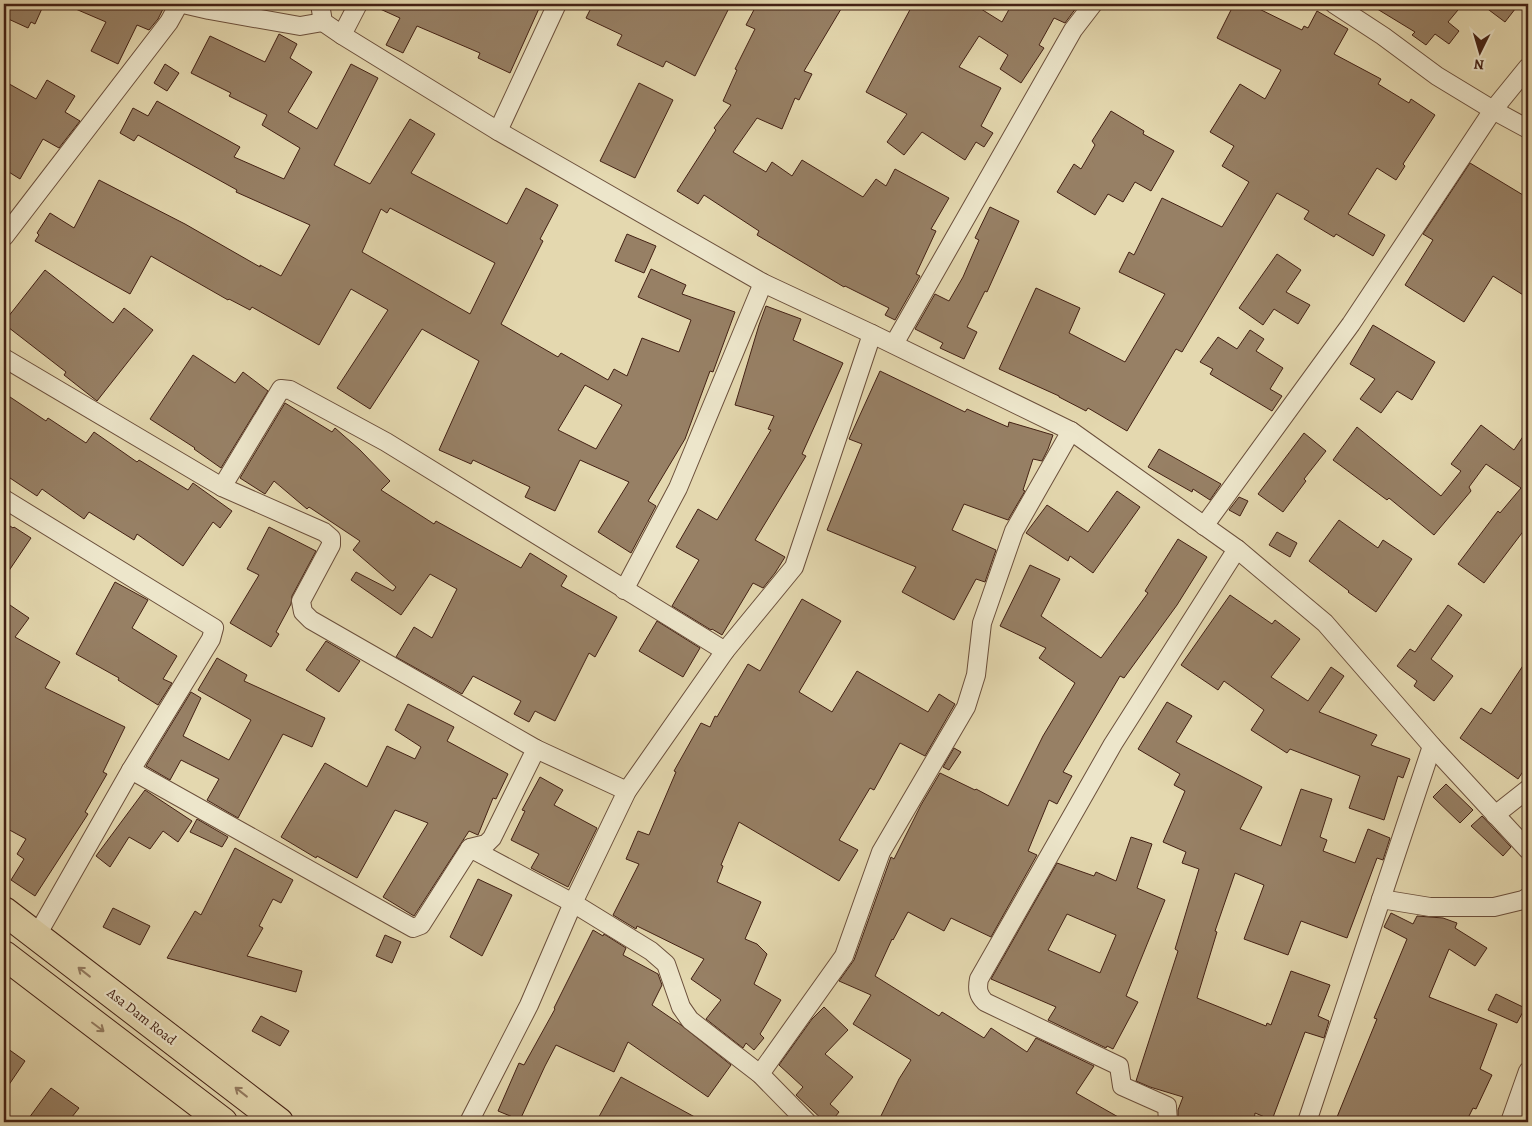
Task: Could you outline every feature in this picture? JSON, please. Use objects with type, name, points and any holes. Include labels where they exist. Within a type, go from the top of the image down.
[{"type":"main road","name":"Asa Dam Road","points":[[4,911],[280,1122]]},
{"type":"main road","points":[[4,955],[223,1122]]},
{"type":"street","points":[[4,237],[168,22],[179,4]]},
{"type":"street","points":[[184,4],[300,26],[323,22],[498,132],[762,283],[894,344],[1071,431],[1237,549],[1325,623],[1432,746],[1528,850]]},
{"type":"street","points":[[320,4],[323,22]]},
{"type":"street","points":[[342,35],[358,4]]},
{"type":"street","points":[[498,132],[557,4]]},
{"type":"street","points":[[894,344],[1073,30],[1093,4]]},
{"type":"street","points":[[1334,4],[1384,36],[1437,76],[1528,129]]},
{"type":"street","points":[[1204,526],[1351,324],[1493,110],[1528,67]]},
{"type":"street","points":[[624,590],[678,488],[762,283]]},
{"type":"street","points":[[469,1122],[529,1005],[573,903],[627,791],[725,651],[794,567],[872,334]]},
{"type":"street","points":[[4,358],[222,487],[324,532],[331,538],[331,545],[301,601],[303,612],[311,620],[536,749],[627,791]]},
{"type":"street","points":[[222,487],[281,388],[290,390],[386,442],[725,651]]},
{"type":"street","points":[[760,1074],[844,956],[881,852],[966,707],[976,676],[982,623],[1014,531],[1071,431]]},
{"type":"street","points":[[4,499],[214,628],[211,639],[131,770],[37,935]]},
{"type":"street","points":[[1168,1122],[1167,1106],[1122,1086],[1119,1066],[985,1002],[977,988],[979,979],[1113,744],[1237,549]]},
{"type":"street","points":[[1307,1122],[1432,746]]},
{"type":"street","points":[[131,770],[413,928],[421,925],[470,848],[486,844],[492,838],[536,749]]},
{"type":"street","points":[[1496,815],[1528,789]]},
{"type":"street","points":[[470,848],[573,903],[651,951],[666,964],[681,1007],[690,1020],[760,1074],[808,1122]]},
{"type":"street","points":[[1381,898],[1430,908],[1494,907],[1524,900],[1528,897]]},
{"type":"street","points":[[1510,1122],[1528,1071]]},
{"type":"building","points":[[4,4],[44,4],[35,24],[31,22],[28,28],[4,17]]},
{"type":"building","points":[[64,4],[152,4],[163,9],[149,30],[137,25],[118,64],[91,51],[106,22]]},
{"type":"building","points":[[369,4],[541,4],[510,73],[478,58],[480,53],[417,26],[403,53],[386,45],[400,18]]},
{"type":"building","points":[[593,4],[731,4],[695,76],[666,61],[663,67],[617,45],[622,35],[586,18]]},
{"type":"building","points":[[757,4],[844,4],[804,71],[812,74],[799,100],[795,98],[782,129],[757,118],[733,152],[766,172],[772,162],[792,176],[802,160],[863,197],[876,179],[886,186],[895,169],[949,198],[931,229],[936,231],[916,274],[920,276],[895,320],[885,315],[889,308],[844,287],[757,235],[759,231],[704,195],[698,204],[677,191],[716,130],[714,128],[731,105],[723,101],[737,70],[735,69],[755,29],[746,25]]},
{"type":"building","points":[[913,4],[973,4],[1002,22],[1012,4],[1079,4],[1065,23],[1054,18],[1039,45],[1044,48],[1021,83],[1000,69],[1008,55],[979,36],[959,67],[1001,88],[981,126],[993,133],[984,147],[976,142],[965,160],[922,132],[904,155],[887,142],[907,114],[866,92]]},
{"type":"building","points":[[1234,4],[1249,4],[1302,30],[1304,26],[1308,28],[1317,11],[1348,29],[1334,54],[1381,79],[1378,84],[1409,103],[1411,99],[1435,115],[1403,164],[1405,166],[1396,180],[1377,168],[1348,214],[1385,235],[1373,256],[1336,234],[1334,237],[1304,219],[1309,211],[1277,193],[1182,352],[1176,349],[1127,431],[1088,408],[1086,411],[1059,396],[999,369],[1036,288],[1080,308],[1069,333],[1125,362],[1165,294],[1119,272],[1129,252],[1134,255],[1162,198],[1222,227],[1249,182],[1222,166],[1234,146],[1210,132],[1240,84],[1265,99],[1281,70],[1217,38]]},
{"type":"building","points":[[1369,4],[1463,4],[1448,22],[1459,31],[1449,44],[1435,34],[1426,45],[1412,35],[1415,32]]},
{"type":"building","points":[[1481,4],[1519,4],[1505,22]]},
{"type":"building","points":[[279,34],[297,44],[290,58],[312,72],[288,112],[317,129],[351,64],[378,78],[334,165],[370,184],[410,119],[435,134],[411,173],[507,224],[526,188],[558,205],[540,239],[543,241],[501,324],[558,357],[561,353],[608,380],[614,369],[627,376],[642,338],[679,352],[691,320],[638,297],[651,269],[686,285],[682,294],[735,312],[713,372],[710,371],[685,439],[648,501],[656,506],[631,553],[598,532],[629,482],[580,460],[555,511],[525,497],[530,487],[473,460],[471,464],[439,450],[479,361],[422,329],[370,409],[337,388],[388,310],[351,289],[319,345],[252,307],[250,310],[228,300],[151,256],[130,294],[35,241],[39,235],[37,233],[50,213],[74,228],[99,180],[185,224],[260,267],[260,265],[281,276],[310,225],[236,192],[237,190],[138,135],[134,141],[120,133],[133,108],[148,116],[157,101],[240,147],[234,157],[284,179],[300,148],[262,125],[267,115],[229,96],[231,93],[191,73],[210,36],[265,62]],"holes":[[[390,208],[495,263],[470,314],[362,252],[381,209],[387,213]],[[585,385],[622,405],[596,449],[558,430]]]},
{"type":"building","points":[[165,64],[179,73],[167,91],[154,83]]},
{"type":"building","points":[[47,80],[75,96],[65,112],[80,121],[59,148],[43,139],[20,179],[4,169],[4,81],[36,99]]},
{"type":"building","points":[[639,83],[673,100],[635,178],[600,161]]},
{"type":"building","points":[[1111,111],[1144,131],[1143,134],[1174,151],[1151,191],[1135,182],[1123,202],[1108,194],[1095,215],[1057,192],[1074,164],[1081,169],[1095,145],[1092,141]]},
{"type":"building","points":[[1470,163],[1528,198],[1528,298],[1493,276],[1464,322],[1405,285],[1433,240],[1423,234]]},
{"type":"building","points":[[990,207],[1019,221],[987,292],[985,291],[967,327],[977,332],[964,359],[940,348],[943,343],[915,329],[935,294],[949,301],[963,277],[979,240],[975,238]]},
{"type":"building","points":[[627,234],[656,246],[644,273],[615,261]]},
{"type":"building","points":[[1277,254],[1301,270],[1286,292],[1310,305],[1298,324],[1274,309],[1263,325],[1239,308]]},
{"type":"building","points":[[45,270],[113,323],[124,308],[153,330],[97,401],[64,375],[66,372],[4,324]]},
{"type":"building","points":[[766,306],[801,319],[793,340],[843,363],[802,454],[806,456],[755,540],[785,557],[763,588],[753,583],[722,635],[672,606],[699,560],[676,547],[698,509],[717,520],[771,430],[768,429],[774,416],[735,405]]},
{"type":"building","points":[[1373,325],[1435,362],[1412,400],[1397,391],[1381,413],[1360,399],[1375,379],[1350,364]]},
{"type":"building","points":[[1250,330],[1264,339],[1256,351],[1283,368],[1270,389],[1282,396],[1272,411],[1210,374],[1213,369],[1200,362],[1218,337],[1237,349]]},
{"type":"building","points":[[193,355],[235,383],[243,372],[268,391],[221,468],[195,448],[150,419]]},
{"type":"building","points":[[880,371],[965,412],[967,409],[1008,427],[1009,422],[1053,435],[1042,461],[1033,459],[1023,490],[1025,491],[1008,520],[964,504],[952,530],[996,550],[985,582],[976,579],[954,620],[902,592],[916,567],[827,530],[862,444],[849,439]]},
{"type":"building","points":[[4,393],[46,421],[48,418],[86,443],[94,432],[137,462],[139,460],[188,490],[193,483],[232,511],[220,528],[213,522],[183,566],[137,534],[134,540],[89,512],[84,519],[42,489],[37,496],[4,474]]},
{"type":"building","points":[[285,403],[332,432],[335,428],[360,450],[390,481],[381,490],[434,524],[436,521],[521,568],[530,553],[567,576],[561,586],[617,617],[595,657],[589,653],[555,721],[535,711],[529,722],[514,714],[521,701],[473,676],[462,694],[396,657],[414,627],[432,638],[457,589],[430,574],[401,615],[351,580],[356,572],[393,591],[396,587],[353,550],[360,541],[309,507],[307,509],[274,481],[265,494],[240,478]]},
{"type":"building","points":[[1481,425],[1514,450],[1528,429],[1528,525],[1484,583],[1458,564],[1498,511],[1500,513],[1521,488],[1486,464],[1469,487],[1471,491],[1434,535],[1389,498],[1387,500],[1333,460],[1357,427],[1441,496],[1461,471],[1451,464]]},
{"type":"building","points":[[1304,433],[1326,451],[1304,479],[1306,481],[1283,512],[1258,494]]},
{"type":"building","points":[[1159,449],[1221,484],[1210,500],[1193,489],[1192,492],[1148,467]]},
{"type":"building","points":[[1117,491],[1140,507],[1093,573],[1070,556],[1068,561],[1026,533],[1047,505],[1088,532]]},
{"type":"building","points":[[1239,497],[1248,501],[1240,516],[1229,510]]},
{"type":"building","points":[[1339,520],[1378,548],[1383,540],[1412,559],[1376,612],[1309,561]]},
{"type":"building","points":[[4,522],[31,538],[4,578]]},
{"type":"building","points":[[269,527],[316,551],[292,596],[291,604],[276,632],[279,634],[271,647],[230,623],[259,575],[247,569]]},
{"type":"building","points":[[1277,532],[1297,543],[1290,557],[1269,545]]},
{"type":"building","points":[[1178,539],[1207,557],[1177,605],[1124,678],[1120,676],[1063,772],[1072,776],[1057,804],[1049,800],[1028,851],[1037,855],[991,937],[951,918],[944,931],[908,912],[892,939],[875,976],[939,1016],[942,1012],[984,1038],[991,1028],[1027,1052],[1036,1038],[1094,1066],[1076,1093],[1127,1122],[878,1122],[899,1079],[911,1060],[853,1024],[871,995],[839,981],[854,960],[891,857],[894,859],[921,805],[940,773],[1008,806],[1043,736],[1075,683],[1039,658],[1046,648],[1000,626],[1030,565],[1060,579],[1041,616],[1101,658],[1148,593],[1145,591]]},
{"type":"building","points":[[115,582],[148,600],[132,628],[177,656],[163,679],[172,683],[158,705],[118,680],[119,678],[76,654]]},
{"type":"building","points":[[1230,595],[1272,624],[1275,620],[1300,639],[1271,677],[1308,701],[1331,667],[1344,676],[1319,712],[1377,735],[1371,745],[1410,759],[1403,778],[1398,776],[1384,820],[1349,808],[1360,776],[1290,749],[1287,753],[1251,730],[1264,710],[1224,681],[1218,690],[1181,665]]},
{"type":"building","points":[[802,599],[841,621],[799,692],[832,712],[857,671],[928,712],[939,694],[955,704],[925,756],[900,743],[874,790],[870,788],[839,840],[858,850],[839,881],[739,822],[721,865],[723,866],[717,882],[761,902],[745,939],[757,944],[767,954],[754,984],[781,1000],[760,1034],[764,1038],[754,1050],[746,1043],[743,1048],[706,1019],[721,1000],[691,979],[704,959],[637,926],[636,929],[613,915],[639,864],[626,859],[638,831],[649,835],[676,772],[674,771],[701,723],[710,727],[748,664],[760,671]]},
{"type":"building","points":[[4,601],[29,618],[15,637],[60,662],[45,688],[125,727],[103,772],[107,774],[85,812],[88,814],[35,896],[11,880],[24,859],[17,854],[26,839],[4,827]]},
{"type":"building","points":[[1448,605],[1462,615],[1431,659],[1453,676],[1434,701],[1414,686],[1417,681],[1397,666],[1410,649],[1415,652]]},
{"type":"building","points":[[657,621],[700,648],[683,677],[639,651]]},
{"type":"building","points":[[326,641],[360,661],[339,692],[306,670]]},
{"type":"building","points":[[217,658],[247,675],[244,681],[325,718],[312,747],[283,734],[238,818],[207,800],[219,779],[181,760],[170,780],[146,766],[191,692],[201,698],[183,736],[229,760],[251,720],[198,690]]},
{"type":"building","points":[[1528,658],[1528,764],[1518,779],[1460,738],[1481,708],[1491,714]]},
{"type":"building","points":[[1167,702],[1192,716],[1176,742],[1262,787],[1240,829],[1281,846],[1301,789],[1332,799],[1320,837],[1327,840],[1323,851],[1355,863],[1368,829],[1390,838],[1383,860],[1377,858],[1347,938],[1301,921],[1288,955],[1244,939],[1264,885],[1235,873],[1215,931],[1217,932],[1197,998],[1266,1026],[1267,1023],[1271,1025],[1291,971],[1330,985],[1318,1016],[1329,1021],[1324,1038],[1305,1032],[1272,1120],[1255,1113],[1254,1122],[1178,1122],[1178,1110],[1183,1097],[1136,1081],[1178,951],[1175,949],[1199,869],[1182,863],[1186,852],[1163,842],[1185,791],[1174,785],[1180,774],[1138,749]]},
{"type":"building","points":[[408,704],[454,727],[447,741],[508,774],[496,799],[493,798],[478,835],[469,831],[414,916],[383,897],[428,823],[395,810],[357,878],[317,856],[316,858],[281,837],[325,763],[367,787],[387,746],[415,759],[421,747],[395,730]]},
{"type":"building","points":[[954,748],[961,752],[949,770],[943,767]]},
{"type":"building","points":[[540,777],[563,790],[554,805],[597,828],[568,887],[531,868],[539,854],[511,840],[525,811],[522,810]]},
{"type":"building","points":[[1446,784],[1473,810],[1460,823],[1433,797]]},
{"type":"building","points":[[145,790],[192,821],[178,842],[163,831],[150,849],[129,837],[110,867],[96,856]]},
{"type":"building","points":[[1482,816],[1511,847],[1503,856],[1471,826]]},
{"type":"building","points":[[197,819],[228,837],[222,847],[190,832]]},
{"type":"building","points":[[1131,837],[1152,844],[1137,888],[1165,900],[1126,996],[1138,1002],[1113,1049],[1107,1046],[1106,1048],[1048,1020],[1056,1007],[991,979],[1057,863],[1094,876],[1096,872],[1116,881]],"holes":[[[1067,914],[1116,935],[1100,973],[1048,950]]]},
{"type":"building","points":[[235,848],[293,880],[281,903],[273,899],[259,926],[263,928],[247,956],[302,971],[296,992],[167,958],[195,911],[201,915]]},
{"type":"building","points":[[478,879],[512,895],[482,956],[450,937]]},
{"type":"building","points":[[113,908],[150,926],[140,945],[103,927]]},
{"type":"building","points":[[1391,913],[1413,924],[1417,916],[1443,918],[1457,923],[1455,928],[1487,948],[1475,966],[1449,949],[1429,997],[1497,1024],[1480,1069],[1492,1075],[1476,1109],[1473,1108],[1466,1122],[1335,1122],[1377,1019],[1374,1018],[1407,939],[1384,927]]},
{"type":"building","points":[[593,930],[603,936],[604,934],[626,948],[623,955],[658,974],[662,985],[652,1005],[681,1025],[731,1065],[708,1097],[628,1042],[614,1072],[556,1045],[520,1120],[498,1111],[519,1063],[524,1065],[555,1009]]},
{"type":"building","points":[[385,935],[401,942],[392,963],[376,956]]},
{"type":"building","points":[[1496,994],[1525,1008],[1517,1023],[1488,1010]]},
{"type":"building","points":[[824,1007],[848,1030],[825,1054],[853,1077],[830,1104],[839,1112],[831,1122],[825,1122],[796,1095],[803,1087],[779,1065],[812,1019]]},
{"type":"building","points":[[261,1016],[289,1031],[280,1046],[252,1031]]},
{"type":"building","points":[[4,1046],[25,1061],[4,1092]]},
{"type":"building","points":[[621,1077],[704,1122],[596,1122]]},
{"type":"building","points":[[51,1088],[79,1108],[68,1122],[26,1122]]}]
